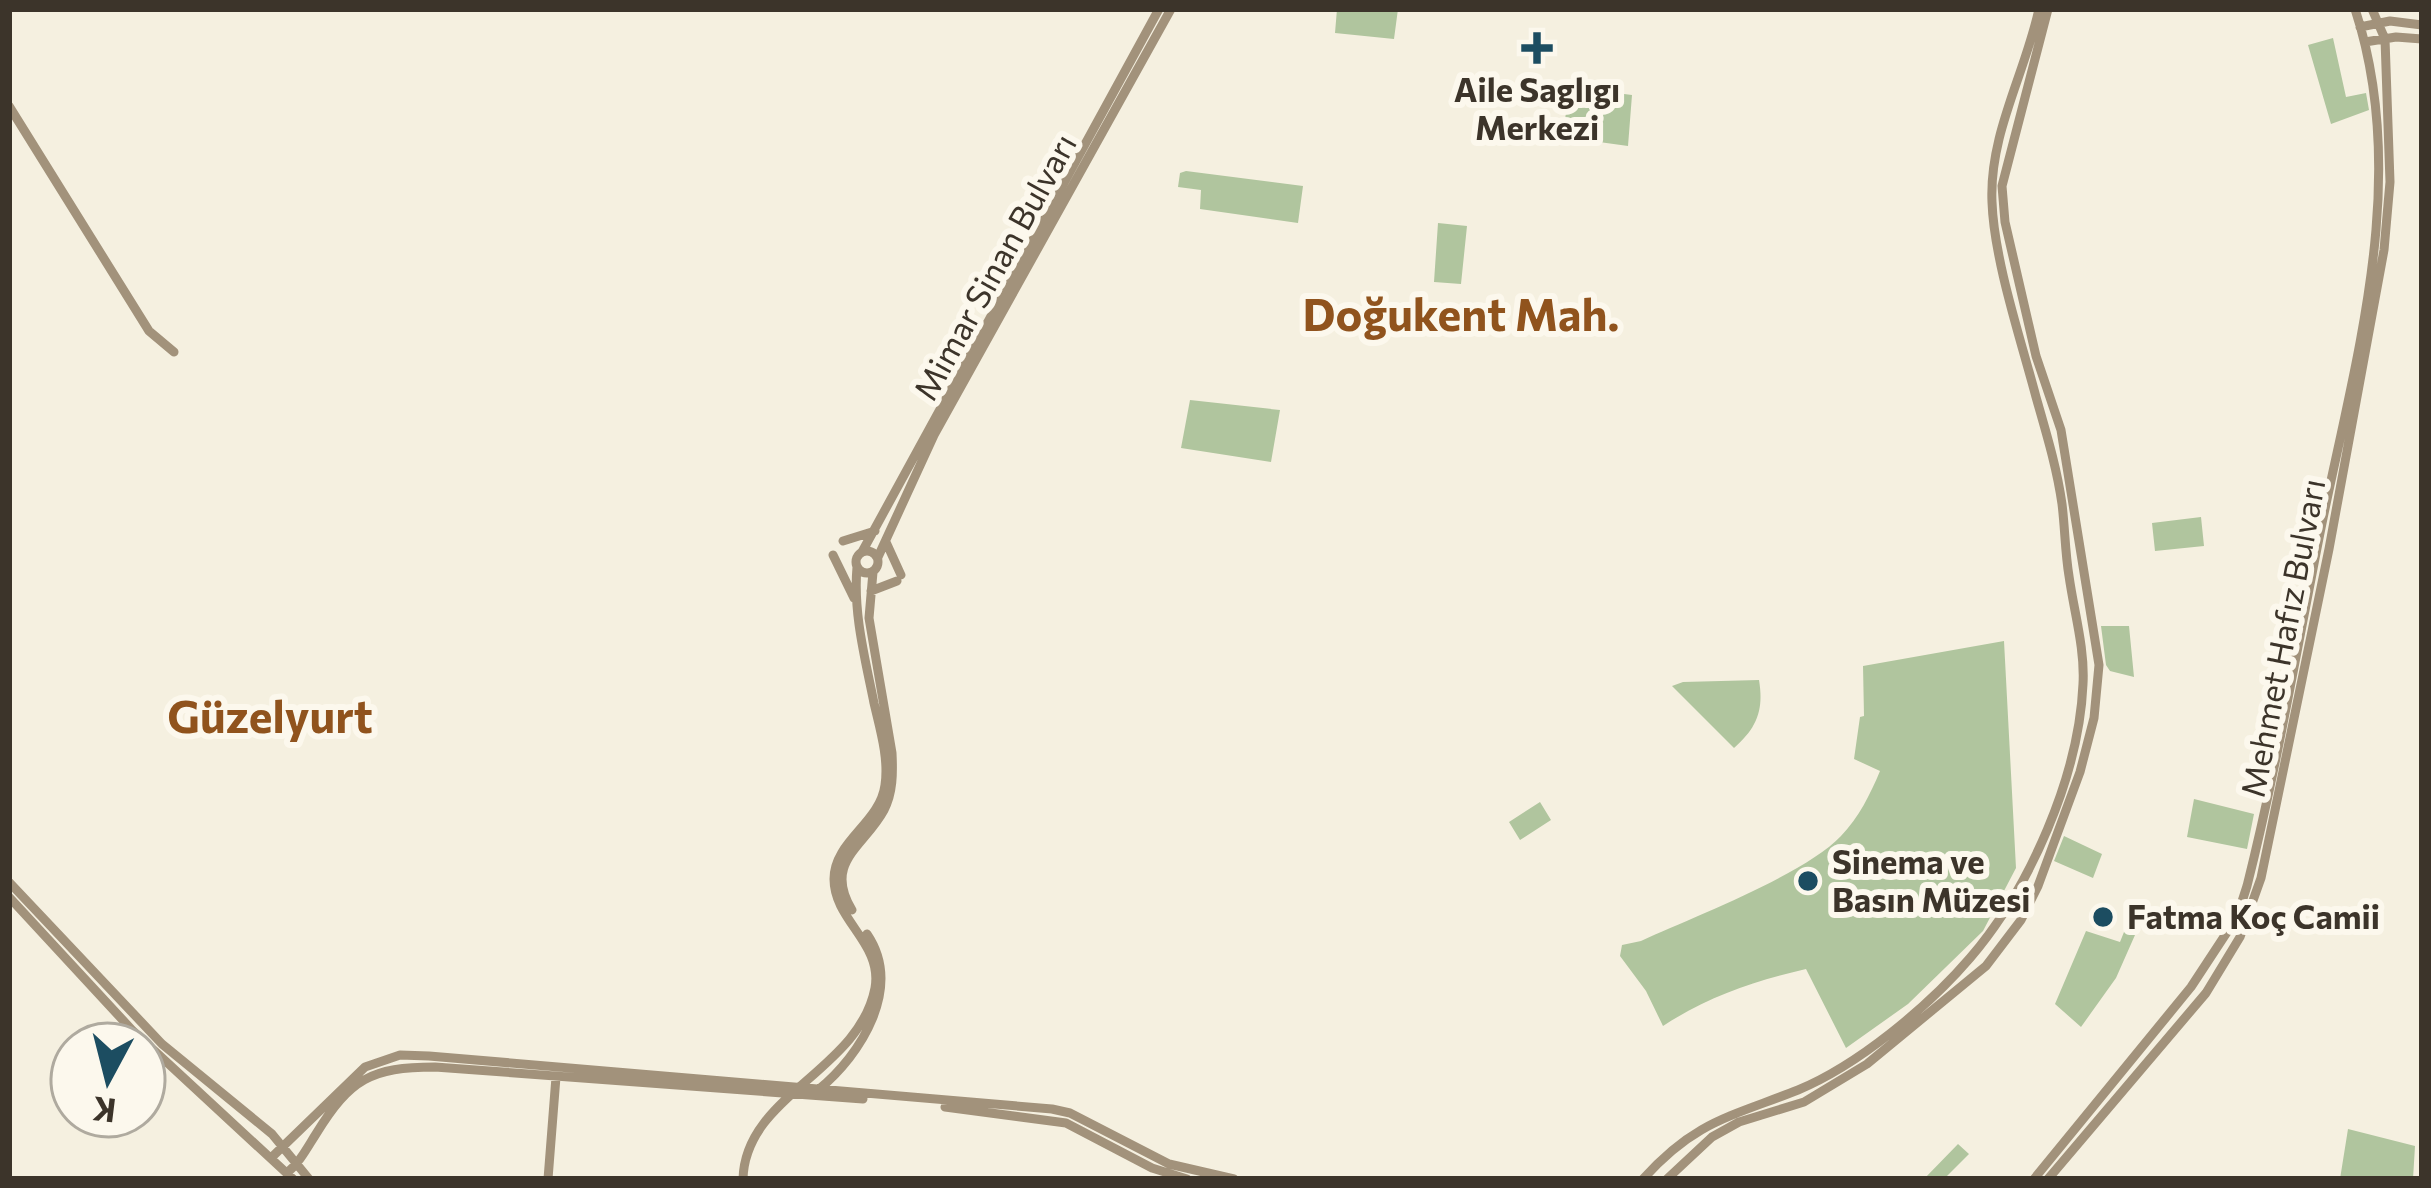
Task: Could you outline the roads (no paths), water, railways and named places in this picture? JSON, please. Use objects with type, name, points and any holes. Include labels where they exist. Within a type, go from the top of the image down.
[{"type":"main road","name":"Mimar Sinan Bulvarı","points":[[878,557],[880,535],[1159,9]]},
{"type":"main road","name":"Mimar Sinan Bulvarı","points":[[862,552],[880,535],[1171,9]]},
{"type":"main road","points":[[1643,1179],[1687,1136],[1745,1107],[1799,1089],[1849,1062],[1936,991],[1979,946],[2026,877],[2059,793],[2076,729],[2083,657],[2061,502],[1992,203],[1994,156],[2038,9]]},
{"type":"main road","points":[[1667,1179],[1712,1137],[1739,1122],[1804,1102],[1868,1064],[1986,966],[2021,920],[2038,886],[2080,772],[2097,703],[2099,664],[2061,430],[2036,356],[2005,222],[2002,186],[2048,9]]},
{"type":"main road","name":"Mehmet Hafız Bulvarı","points":[[2034,1179],[2191,987],[2230,930],[2247,886],[2353,369],[2379,216],[2380,167],[2365,42],[2355,9]]},
{"type":"main road","points":[[2372,9],[2381,22]]},
{"type":"main road","points":[[2360,27],[2381,22],[2422,25]]},
{"type":"main road","name":"Mehmet Hafız Bulvarı","points":[[2048,1179],[2206,993],[2240,937],[2253,905],[2329,549],[2384,250],[2390,182],[2381,22]]},
{"type":"main road","points":[[2365,42],[2422,39]]},
{"type":"main road","points":[[9,106],[149,331],[174,352]]},
{"type":"main road","points":[[843,541],[880,535],[899,578],[871,591]]},
{"type":"main road","points":[[820,1089],[863,1034],[883,988],[882,959],[840,885],[855,846],[884,811],[892,775],[869,617],[873,572],[879,565],[872,552],[856,558],[855,602]]},
{"type":"main road","points":[[743,1179],[743,1167],[766,1119],[834,1060],[867,1010],[876,982],[873,956],[834,886],[837,860],[867,824],[881,800],[885,781],[883,742],[855,602],[833,555]]},
{"type":"main road","points":[[857,567],[864,573],[873,572]]},
{"type":"main road","points":[[9,882],[162,1044],[272,1134],[276,1152]]},
{"type":"main road","points":[[9,897],[132,1030],[276,1152],[292,1172],[309,1179]]},
{"type":"main road","points":[[276,1152],[343,1086],[381,1059],[429,1056],[557,1072]]},
{"type":"main road","points":[[292,1172],[346,1094],[369,1076],[386,1070],[435,1067],[800,1092],[1066,1123],[1152,1168],[1187,1179]]},
{"type":"main road","points":[[548,1179],[557,1072]]},
{"type":"main road","points":[[800,1092],[820,1089],[1052,1109],[1070,1113],[1169,1163],[1234,1179]]},
{"type":"place","name":"Aile Saglıgı Merkezi","points":[[1537,48]]},
{"type":"place","name":"Sinema ve Basın Müzesi","points":[[1808,881]]},
{"type":"place","name":"Fatma Koç Camii","points":[[2103,917]]},
{"type":"district","name":"Doğukent Mah.","points":[[1461,315]]},
{"type":"district","name":"Güzelyurt","points":[[270,717]]}]
